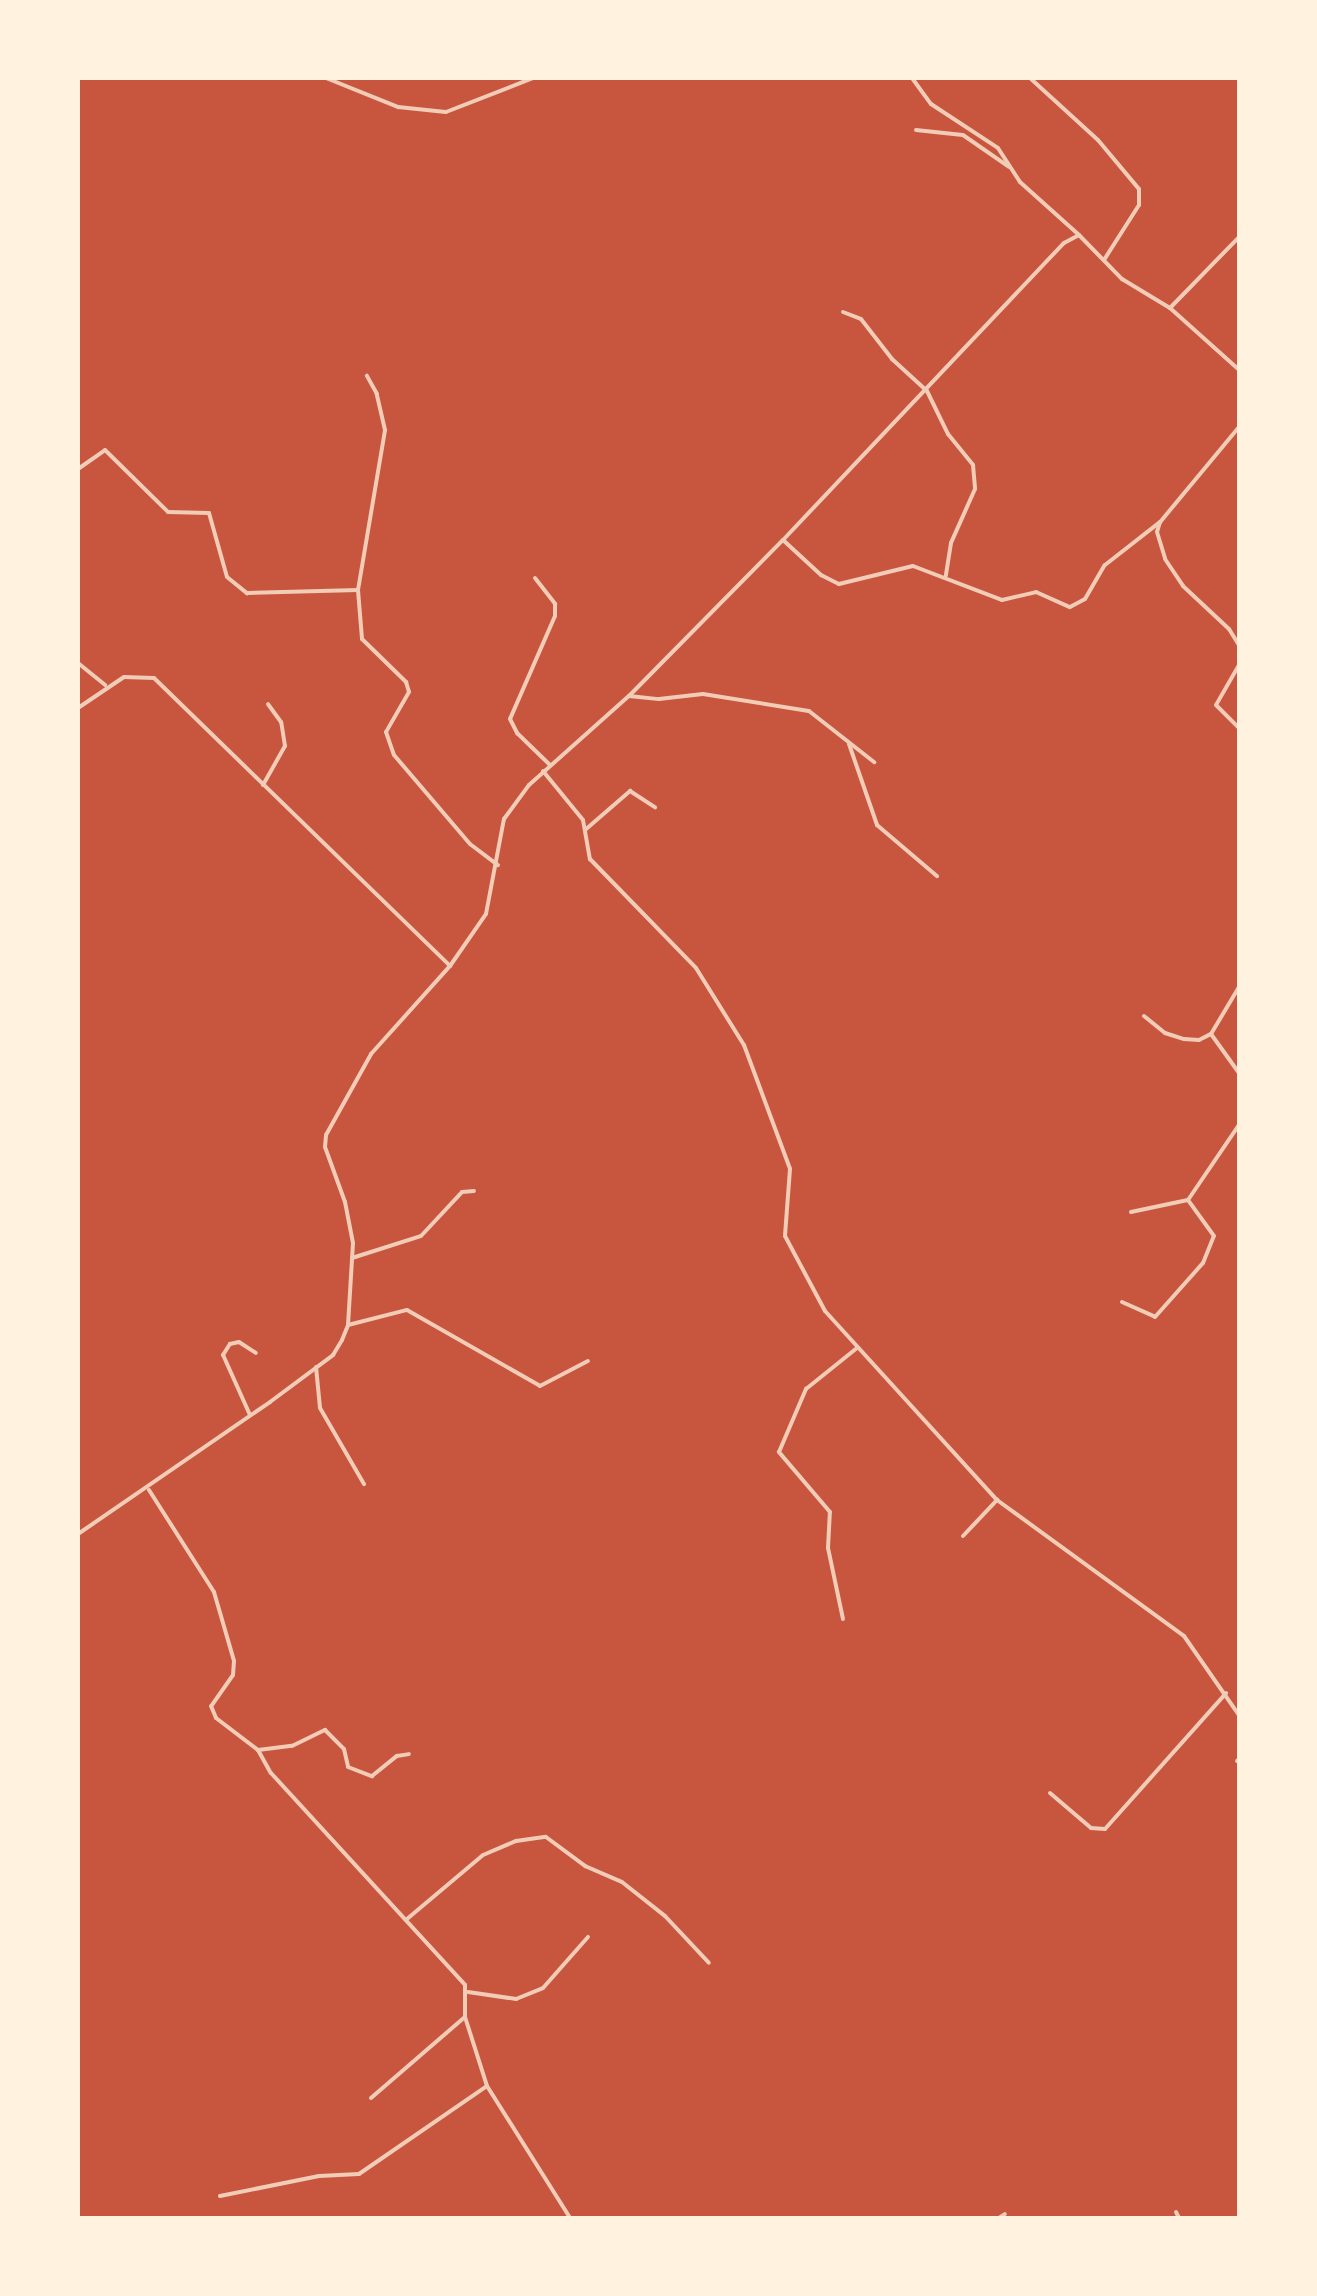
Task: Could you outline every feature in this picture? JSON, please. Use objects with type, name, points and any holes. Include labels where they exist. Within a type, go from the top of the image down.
[{"type":"street","points":[[326,78],[398,107],[446,112],[533,78]]},
{"type":"street","points":[[912,78],[931,104],[990,141],[1011,168],[1104,260],[1152,301],[1170,308],[1239,370]]},
{"type":"street","points":[[1030,78],[1098,140],[1139,189],[1139,205],[1104,260]]},
{"type":"street","points":[[916,130],[963,135],[1011,168]]},
{"type":"street","points":[[78,1534],[149,1490],[333,1355],[348,1325],[352,1258],[345,1202],[332,1172],[326,1135],[371,1054],[450,966],[486,914],[498,865],[504,819],[543,771],[629,696],[783,540],[927,391],[1052,253],[1079,235]]},
{"type":"street","points":[[1170,308],[1239,237]]},
{"type":"street","points":[[843,312],[861,319],[892,359],[927,391],[976,475],[975,489],[949,554],[946,573]]},
{"type":"street","points":[[367,376],[377,394],[385,430],[358,590],[362,639],[406,682],[409,692],[386,741],[450,823],[498,865]]},
{"type":"street","points":[[783,540],[821,575],[839,584],[866,581],[902,566],[946,573],[1002,600],[1036,592],[1061,607],[1080,605],[1105,565],[1160,522],[1239,427]]},
{"type":"street","points":[[1233,436],[1239,443]]},
{"type":"street","points":[[78,469],[105,450],[168,512],[209,513],[227,577],[247,593],[358,590]]},
{"type":"street","points":[[1160,522],[1165,559],[1239,644]]},
{"type":"street","points":[[535,578],[555,604],[555,616],[510,719],[517,733],[550,765]]},
{"type":"street","points":[[78,663],[105,685]]},
{"type":"street","points":[[1239,665],[1216,705],[1239,728]]},
{"type":"street","points":[[78,708],[105,685],[124,677],[154,678],[450,966]]},
{"type":"street","points":[[629,696],[659,699],[703,694],[809,711],[874,762]]},
{"type":"street","points":[[263,785],[285,746],[281,722],[268,704]]},
{"type":"street","points":[[848,742],[877,825],[937,876]]},
{"type":"street","points":[[543,771],[581,817],[590,859],[696,968],[744,1045],[790,1169],[785,1213],[789,1247],[812,1292],[857,1348],[997,1500],[1147,1614],[1178,1631],[1226,1693],[1239,1715]]},
{"type":"street","points":[[585,830],[630,791],[655,807]]},
{"type":"street","points":[[1144,1016],[1165,1033],[1199,1040],[1211,1034],[1239,987]]},
{"type":"street","points":[[1211,1034],[1239,1073]]},
{"type":"street","points":[[1131,1212],[1188,1200],[1239,1125]]},
{"type":"street","points":[[352,1258],[421,1236],[462,1192],[474,1191]]},
{"type":"street","points":[[1122,1302],[1155,1317],[1203,1263],[1214,1236],[1188,1200]]},
{"type":"street","points":[[348,1325],[407,1310],[540,1386],[588,1361]]},
{"type":"street","points":[[250,1415],[223,1355],[230,1344],[239,1342],[256,1353]]},
{"type":"street","points":[[843,1619],[828,1548],[830,1512],[779,1452],[806,1389],[857,1348]]},
{"type":"street","points":[[316,1367],[320,1408],[364,1484]]},
{"type":"street","points":[[149,1490],[214,1592],[234,1661],[233,1675],[212,1710],[258,1750],[271,1773],[407,1919],[468,1992],[516,1999],[543,1988],[588,1937]]},
{"type":"street","points":[[963,1536],[997,1500]]},
{"type":"street","points":[[1050,1793],[1091,1828],[1105,1829],[1226,1693]]},
{"type":"street","points":[[258,1750],[292,1746],[325,1730],[344,1749],[351,1770],[372,1776],[383,1773],[397,1756],[409,1754]]},
{"type":"street","points":[[407,1919],[483,1855],[516,1841],[546,1837],[585,1866],[622,1882],[665,1916],[709,1963]]},
{"type":"street","points":[[468,1992],[465,2017],[487,2086],[570,2217]]},
{"type":"street","points":[[371,2098],[465,2017]]},
{"type":"street","points":[[220,2196],[319,2176],[359,2174],[487,2086]]},
{"type":"street","points":[[999,2218],[1005,2214]]}]
